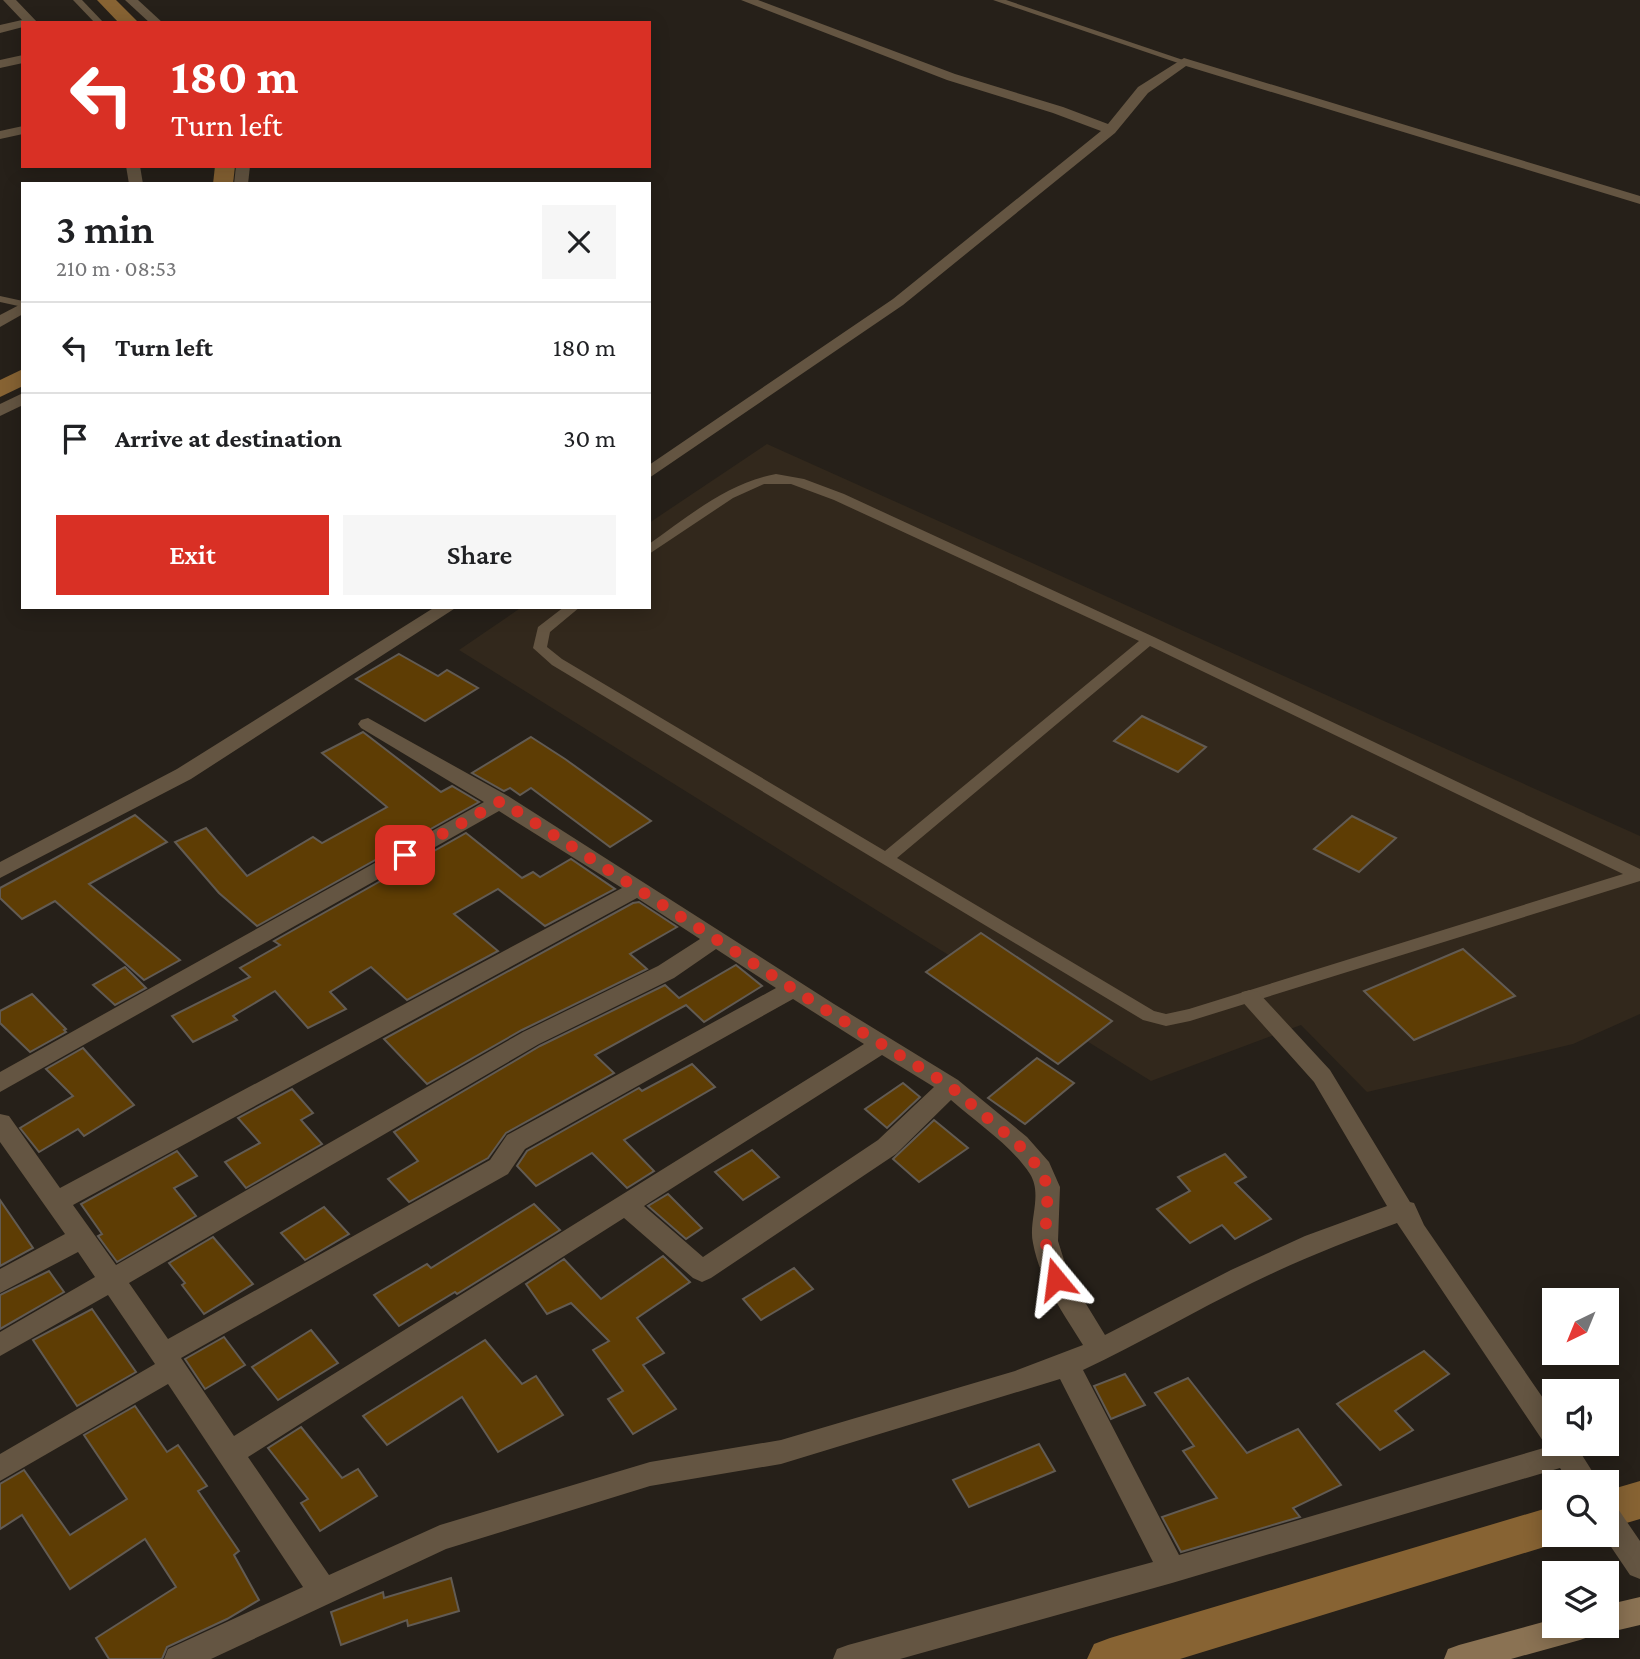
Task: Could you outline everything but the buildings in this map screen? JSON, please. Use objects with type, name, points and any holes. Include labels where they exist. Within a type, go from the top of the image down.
[{"type":"street","points":[[9,0],[25,21]]},
{"type":"street","points":[[131,0],[155,21]]},
{"type":"street","points":[[747,0],[951,77],[1058,110],[1110,130]]},
{"type":"street","points":[[0,29],[21,24]]},
{"type":"street","points":[[0,64],[21,59]]},
{"type":"street","points":[[651,472],[898,302],[1110,130],[1143,90],[1184,62],[1640,200]]},
{"type":"street","points":[[0,135],[21,130]]},
{"type":"street","points":[[0,323],[21,307]]},
{"type":"street","points":[[0,411],[21,399]]},
{"type":"street","points":[[0,871],[184,774],[445,609]]},
{"type":"street","points":[[368,724],[501,801],[793,989],[950,1086],[1018,1144],[1040,1169],[1048,1187],[1045,1241],[1056,1279],[1099,1349]]},
{"type":"street","points":[[0,1083],[501,801]]},
{"type":"street","points":[[57,1202],[638,888]]},
{"type":"street","points":[[0,1345],[531,1038],[666,971],[716,939]]},
{"type":"street","points":[[0,1469],[168,1362],[499,1167],[516,1142],[793,989]]},
{"type":"street","points":[[1250,998],[1322,1076],[1405,1210],[1415,1232],[1542,1420]]},
{"type":"street","points":[[229,1454],[882,1044]]},
{"type":"street","points":[[627,1206],[702,1271],[887,1147],[950,1086]]},
{"type":"street","points":[[2,1129],[113,1281],[324,1593]]},
{"type":"street","points":[[178,1659],[440,1538],[650,1475],[781,1452],[1067,1365],[1240,1277],[1314,1243],[1405,1210]]},
{"type":"street","points":[[0,1282],[82,1237]]},
{"type":"street","points":[[1067,1365],[1172,1570]]},
{"type":"street","points":[[848,1659],[1172,1570],[1542,1450]]},
{"type":"street","points":[[1619,1535],[1640,1566]]},
{"type":"street","points":[[1619,1616],[1640,1611]]},
{"type":"street","points":[[1459,1659],[1542,1636]]},
{"type":"lane","points":[[77,0],[98,21]]},
{"type":"lane","points":[[997,0],[1184,62]]},
{"type":"lane","points":[[0,299],[21,305]]},
{"type":"lane","points":[[651,549],[752,482],[776,478],[794,481],[838,497],[1149,640],[1639,876]]},
{"type":"lane","points":[[570,609],[543,630],[540,648],[556,662],[1149,1016],[1166,1020],[1250,998],[1639,876]]},
{"type":"lane","points":[[885,859],[1149,640]]},
{"type":"shaded area","points":[[767,444],[1640,836],[1640,1014],[1573,1044],[1367,1092],[1301,1025],[1151,1081],[459,650],[519,609],[651,609],[651,522]]},
{"type":"waterway","points":[[106,0],[128,21]]},
{"type":"waterway","points":[[223,182],[225,168]]},
{"type":"waterway","points":[[0,390],[21,377]]},
{"type":"waterway","points":[[1619,1506],[1640,1500]]},
{"type":"waterway","points":[[1110,1659],[1542,1529]]},
{"type":"route","points":[[405,855],[501,801],[826,1010],[950,1086],[1018,1144],[1040,1169],[1048,1187],[1045,1241],[1056,1279]]}]
